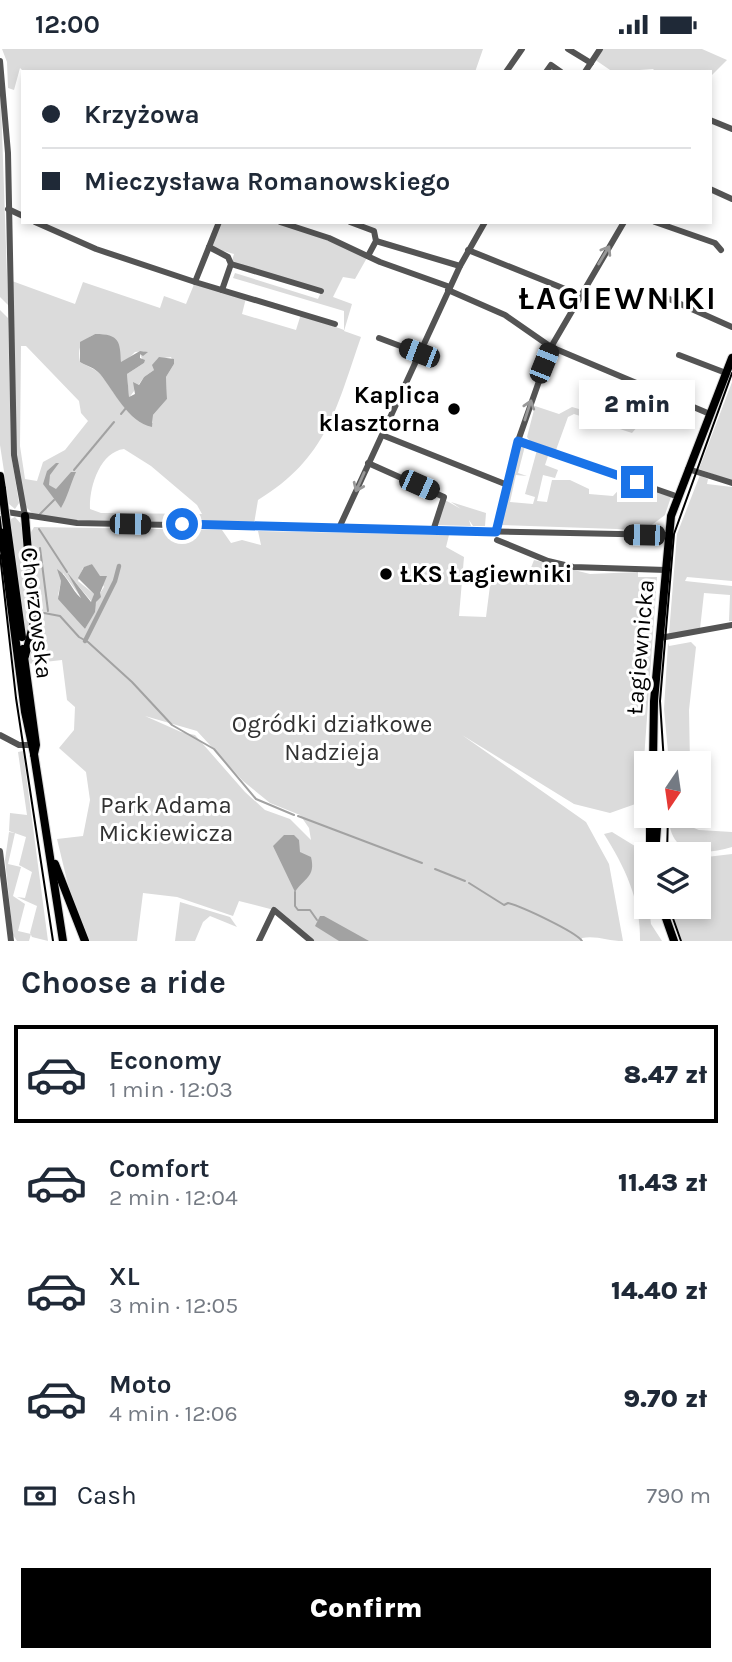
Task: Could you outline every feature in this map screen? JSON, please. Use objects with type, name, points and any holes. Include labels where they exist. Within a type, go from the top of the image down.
[{"type":"main road","name":"Łagiewnicka","points":[[653,751],[653,710],[668,535],[674,506],[732,358]]},
{"type":"main road","name":"Chorzowska","points":[[0,476],[4,527],[62,941]]},
{"type":"main road","points":[[24,659],[34,622],[25,516]]},
{"type":"main road","name":"Chorzowska","points":[[0,520],[4,527],[24,659],[33,744]]},
{"type":"main road","points":[[49,848],[85,941]]},
{"type":"main road","points":[[664,919],[672,941]]},
{"type":"street","points":[[507,70],[522,49]]},
{"type":"street","points":[[568,49],[591,63]]},
{"type":"street","points":[[586,70],[600,49]]},
{"type":"street","name":"Chorzowska","points":[[0,61],[7,133],[14,455],[25,516]]},
{"type":"street","points":[[712,121],[732,129]]},
{"type":"street","points":[[712,190],[731,195]]},
{"type":"street","points":[[8,209],[21,215]]},
{"type":"street","points":[[40,224],[96,249],[335,324]]},
{"type":"street","points":[[195,282],[218,224]]},
{"type":"street","points":[[286,224],[329,238],[449,289],[505,315],[551,348],[710,414]]},
{"type":"street","points":[[355,224],[374,231],[376,241],[368,256]]},
{"type":"street","points":[[339,528],[449,289],[484,224]]},
{"type":"street","points":[[496,536],[505,484],[551,348],[623,224]]},
{"type":"street","points":[[661,224],[715,243],[721,250]]},
{"type":"street","points":[[376,241],[460,266]]},
{"type":"street","points":[[208,247],[228,257],[231,264],[222,290]]},
{"type":"street","points":[[468,250],[580,295]]},
{"type":"street","points":[[231,264],[321,292]]},
{"type":"street","points":[[658,295],[732,327]]},
{"type":"street","points":[[379,338],[419,353]]},
{"type":"street","points":[[679,355],[726,373]]},
{"type":"street","points":[[382,435],[505,484]]},
{"type":"street","points":[[518,441],[673,495]]},
{"type":"street","points":[[369,463],[444,497],[433,531]]},
{"type":"street","points":[[688,469],[732,483]]},
{"type":"street","points":[[0,511],[39,519],[433,531],[496,536],[668,535]]},
{"type":"street","points":[[496,536],[548,561],[573,567],[666,571]]},
{"type":"street","points":[[660,638],[732,625]]},
{"type":"street","points":[[4,737],[19,745],[33,744]]},
{"type":"street","points":[[0,852],[10,941]]},
{"type":"street","points":[[260,941],[274,910],[311,941]]},
{"type":"green space","points":[[2,49],[483,49],[476,70],[20,68],[14,90],[8,88],[7,62]]},
{"type":"green space","points":[[600,49],[702,49],[727,60],[712,75],[712,70],[610,70],[594,59]]},
{"type":"green space","points":[[0,74],[8,305],[0,297]]},
{"type":"green space","points":[[218,224],[285,224],[368,256],[355,279],[343,277],[333,297],[352,304],[344,331],[361,337],[336,409],[314,449],[300,467],[258,500],[254,524],[38,519],[23,504],[14,455],[12,281],[75,304],[83,282],[160,308],[164,296],[186,304],[195,282],[246,298],[242,314],[296,330],[301,314],[344,330],[344,311],[233,278],[235,273],[318,299],[321,292],[231,264],[234,254],[209,247]],"holes":[[[95,334],[116,341],[121,362],[125,362],[135,352],[145,351],[140,354],[144,363],[127,374],[129,398],[144,377],[154,370],[157,359],[171,357],[174,364],[166,377],[167,399],[153,415],[153,423],[136,417],[122,405],[100,374],[80,362],[79,352],[86,339]],[[21,346],[26,346],[79,401],[81,413],[88,421],[65,450],[43,462],[37,481],[25,479],[20,446]],[[124,449],[151,466],[197,505],[202,514],[101,513],[90,509],[94,481],[102,464],[108,457]]]},
{"type":"green space","points":[[0,310],[8,318],[11,454],[19,503],[15,509],[9,504],[0,445]]},
{"type":"green space","points":[[732,382],[732,481],[699,469]]},
{"type":"green space","points":[[535,406],[559,414],[572,407],[638,426],[632,433],[574,414],[568,417],[556,450],[530,441],[527,437]]},
{"type":"green space","points":[[521,445],[525,446],[518,473],[527,476],[516,475],[510,502],[533,504],[535,497],[525,494],[537,450],[573,463],[548,456],[545,465],[558,470],[555,478],[543,475],[537,501],[547,502],[552,480],[570,480],[589,489],[589,494],[613,496],[627,481],[671,497],[665,515],[645,530],[500,525]]},
{"type":"green space","points":[[700,475],[708,479],[707,484],[732,487],[732,581],[687,577],[685,581],[732,586],[732,621],[729,621],[730,595],[704,593],[700,629],[669,634],[677,534]]},
{"type":"green space","points":[[445,500],[461,509],[451,502],[486,513],[485,526],[473,526],[469,520],[471,526],[435,525]]},
{"type":"green space","points":[[15,517],[22,525],[31,612],[26,646],[9,520]]},
{"type":"green space","points":[[34,527],[222,530],[231,543],[242,540],[261,545],[258,531],[449,535],[446,547],[464,557],[459,616],[486,617],[492,570],[525,583],[534,560],[590,574],[638,572],[638,577],[657,577],[645,751],[634,751],[634,804],[610,813],[574,804],[462,735],[586,822],[609,864],[623,941],[592,937],[582,938],[581,941],[311,941],[274,910],[239,901],[233,916],[177,897],[143,893],[137,941],[89,941],[70,893],[57,839],[83,836],[90,800],[86,772],[59,748],[74,730],[75,707],[67,700],[62,660],[27,664],[38,619],[29,536]],"holes":[[[92,564],[104,587],[85,629],[58,595],[63,573],[82,599],[75,582],[92,602],[94,594],[78,581],[83,568]],[[145,716],[197,731],[243,781],[270,803],[300,815],[309,828],[311,840],[290,819],[265,810],[245,792],[195,735],[181,732]]]},
{"type":"green space","points":[[691,642],[696,647],[689,710],[690,751],[668,751],[664,709],[668,643],[669,646]]},
{"type":"green space","points":[[23,751],[48,941],[32,937],[30,933],[37,906],[17,897],[25,898],[32,872],[19,865],[26,837],[9,831],[10,813],[27,815],[18,752]]},
{"type":"green space","points":[[694,828],[732,832],[732,847],[711,852],[711,842],[678,842],[670,829]]},
{"type":"green space","points":[[9,832],[15,833],[8,864],[21,867],[13,896],[25,904],[18,931],[31,934],[29,941],[17,941],[13,935],[5,860]]},
{"type":"green space","points":[[612,832],[634,845],[634,895],[619,859],[604,834]]},
{"type":"green space","points":[[732,854],[732,941],[682,941],[674,919],[711,919],[711,856]]},
{"type":"green space","points":[[180,902],[230,917],[237,927],[210,916],[203,922],[195,941],[175,941]]},
{"type":"green space","points":[[639,919],[650,919],[662,941],[640,941]]},
{"type":"shaded area","points":[[95,334],[109,336],[117,341],[121,362],[140,351],[148,352],[143,356],[140,354],[140,358],[145,360],[144,363],[127,374],[129,397],[135,394],[133,382],[139,385],[144,377],[154,370],[152,365],[159,357],[174,359],[166,377],[167,399],[153,415],[152,427],[143,424],[129,413],[98,372],[80,362],[80,342]]},
{"type":"shaded area","points":[[59,463],[50,475],[49,485],[56,489],[71,472],[76,472],[61,508],[43,484],[47,471]]},
{"type":"shaded area","points":[[92,564],[100,576],[107,576],[101,597],[96,602],[95,612],[85,629],[58,599],[61,581],[57,569],[81,598],[67,572],[91,602],[94,594],[78,578],[84,567]]},
{"type":"shaded area","points":[[284,835],[294,835],[299,840],[300,852],[311,857],[311,873],[295,892],[273,846]]},
{"type":"shaded area","points":[[320,916],[369,941],[339,941],[315,926]]},
{"type":"waterway","points":[[121,414],[126,408]]},
{"type":"waterway","points":[[74,470],[114,422]]},
{"type":"waterway","points":[[40,514],[54,500]]},
{"type":"waterway","points":[[39,529],[67,572]]},
{"type":"waterway","points":[[40,548],[48,611]]},
{"type":"waterway","points":[[85,641],[115,581],[119,566]]},
{"type":"waterway","points":[[44,613],[60,616],[79,637],[132,682],[172,725],[214,749],[256,799],[294,815]]},
{"type":"waterway","points":[[298,816],[422,863]]},
{"type":"waterway","points":[[435,869],[465,881]]},
{"type":"waterway","points":[[469,883],[504,905],[508,903],[536,914],[582,941]]},
{"type":"waterway","points":[[295,892],[295,906],[298,910],[310,910],[317,920]]},
{"type":"tram line","points":[[663,751],[660,701],[674,534],[732,373]]},
{"type":"tram line","points":[[0,555],[16,698],[53,941]]},
{"type":"tram line","points":[[667,842],[668,828]]},
{"type":"tram line","points":[[673,919],[681,941]]},
{"type":"place","name":"Kaplica klasztorna","points":[[454,409]]},
{"type":"place","name":"ŁKS Łagiewniki","points":[[386,574]]},
{"type":"district","name":"ŁAGIEWNIKI","points":[[618,298]]},
{"type":"route","points":[[182,524],[496,532],[500,506],[518,441],[637,482]]},
{"type":"park label","name":"Ogródki działkowe Nadzieja","points":[[332,738]]},
{"type":"park label","name":"Park Adama Mickiewicza","points":[[166,819]]}]
